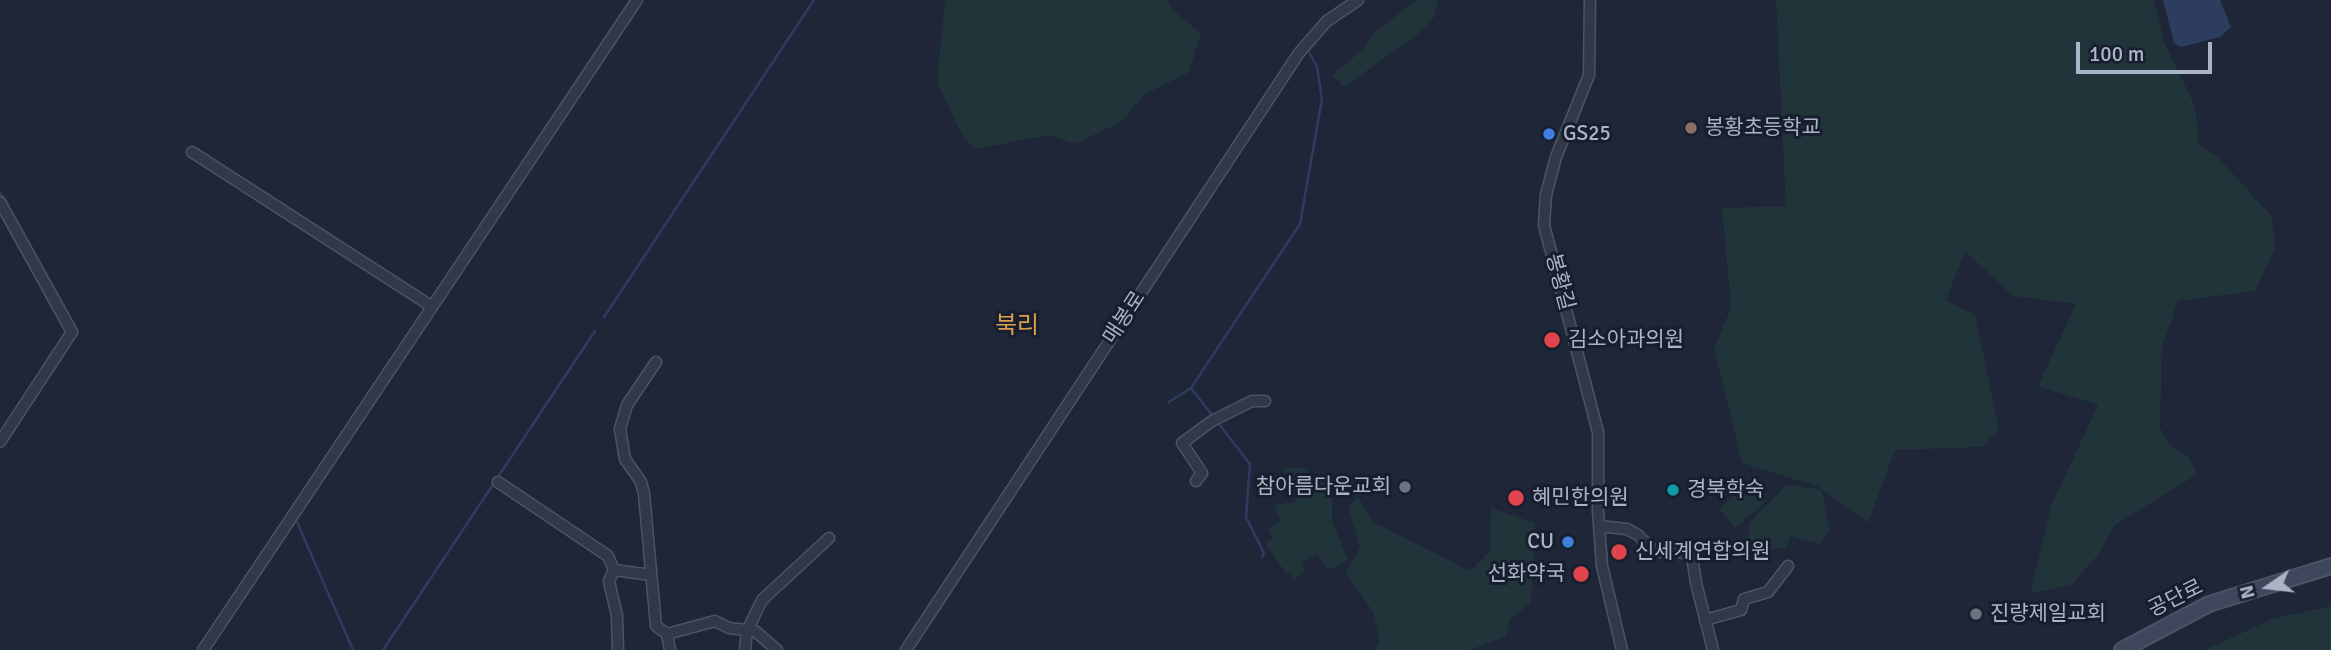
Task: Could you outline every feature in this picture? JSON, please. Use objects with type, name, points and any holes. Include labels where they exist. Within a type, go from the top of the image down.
[{"type":"street","points":[[202,650],[637,0]]},
{"type":"street","name":"매봉로","points":[[906,650],[1299,53],[1339,11],[1358,0]]},
{"type":"street","name":"봉황길","points":[[1590,0],[1589,75],[1556,157],[1544,225],[1598,432],[1599,526],[1610,609],[1622,650]]},
{"type":"street","points":[[192,152],[430,306]]},
{"type":"street","points":[[0,202],[72,332],[0,442]]},
{"type":"street","points":[[656,362],[627,405],[620,429],[625,459],[641,482],[644,494],[656,626],[667,634],[670,650]]},
{"type":"street","points":[[1199,477],[1182,443],[1212,421],[1252,401],[1265,401]]},
{"type":"street","points":[[498,482],[608,556],[614,569],[609,581],[617,617],[618,650]]},
{"type":"street","points":[[1599,526],[1627,529],[1639,535],[1655,552],[1677,551],[1692,556],[1713,650]]},
{"type":"street","points":[[745,650],[747,631],[762,600],[828,538]]},
{"type":"street","points":[[1705,620],[1741,610],[1744,599],[1768,592],[1788,566]]},
{"type":"street","name":"공단로","points":[[2122,650],[2209,604],[2331,566]]},
{"type":"street","points":[[614,569],[650,575]]},
{"type":"street","points":[[667,634],[715,621],[755,631],[777,650]]},
{"type":"green space","points":[[945,0],[1167,0],[1174,11],[1201,33],[1189,72],[1144,95],[1121,122],[1075,144],[1050,135],[975,149],[962,135],[937,83]]},
{"type":"green space","points":[[1416,0],[1436,0],[1438,4],[1434,17],[1421,32],[1344,87],[1332,75],[1362,50],[1375,32]]},
{"type":"green space","points":[[1776,0],[2154,0],[2164,42],[2195,106],[2199,145],[2218,157],[2272,217],[2275,248],[2255,291],[2178,301],[2162,347],[2160,428],[2170,446],[2188,457],[2198,474],[2115,525],[2098,555],[2071,585],[2030,594],[2051,506],[2098,405],[2038,386],[2076,304],[2013,296],[1965,251],[1946,300],[1975,315],[1999,429],[1982,447],[1895,450],[1868,523],[1819,487],[1742,463],[1714,348],[1731,308],[1722,208],[1786,206]]},
{"type":"green space","points":[[1283,467],[1303,468],[1332,490],[1332,521],[1348,560],[1329,570],[1317,554],[1302,563],[1305,572],[1294,580],[1290,573],[1287,575],[1265,543],[1272,538],[1267,529],[1280,521],[1274,505],[1296,502],[1294,486],[1288,482]]},
{"type":"green space","points":[[1750,482],[1766,501],[1735,528],[1719,509]]},
{"type":"green space","points":[[1787,484],[1822,490],[1829,530],[1819,544],[1791,536],[1786,548],[1747,552],[1749,523]]},
{"type":"green space","points":[[1358,497],[1374,522],[1470,571],[1490,551],[1491,508],[1535,523],[1531,603],[1510,619],[1507,636],[1470,650],[1374,650],[1380,643],[1373,612],[1346,573],[1360,547],[1348,507]]},
{"type":"green space","points":[[2331,606],[2331,650],[2205,650],[2272,619]]},
{"type":"water","points":[[2163,0],[2220,0],[2231,27],[2220,37],[2181,47],[2174,43]]},
{"type":"waterway","points":[[604,317],[814,0]]},
{"type":"waterway","points":[[1169,402],[1191,388],[1300,224],[1322,99],[1317,67],[1310,54]]},
{"type":"waterway","points":[[0,192],[5,201]]},
{"type":"waterway","points":[[383,650],[595,331]]},
{"type":"waterway","points":[[1191,388],[1250,464],[1246,517],[1264,553],[1262,557]]},
{"type":"waterway","points":[[297,522],[353,650]]},
{"type":"place","name":"봉황초등학교","points":[[1691,128]]},
{"type":"place","name":"GS25","points":[[1549,134]]},
{"type":"place","name":"김소아과의원","points":[[1552,340]]},
{"type":"place","name":"참아름다운교회","points":[[1405,487]]},
{"type":"place","name":"경북학숙","points":[[1673,490]]},
{"type":"place","name":"혜민한의원","points":[[1516,498]]},
{"type":"place","name":"CU","points":[[1568,542]]},
{"type":"place","name":"신세계연합의원","points":[[1619,552]]},
{"type":"place","name":"선화약국","points":[[1581,574]]},
{"type":"place","name":"진량제일교회","points":[[1976,614]]},
{"type":"district","name":"북리","points":[[1017,327]]}]
